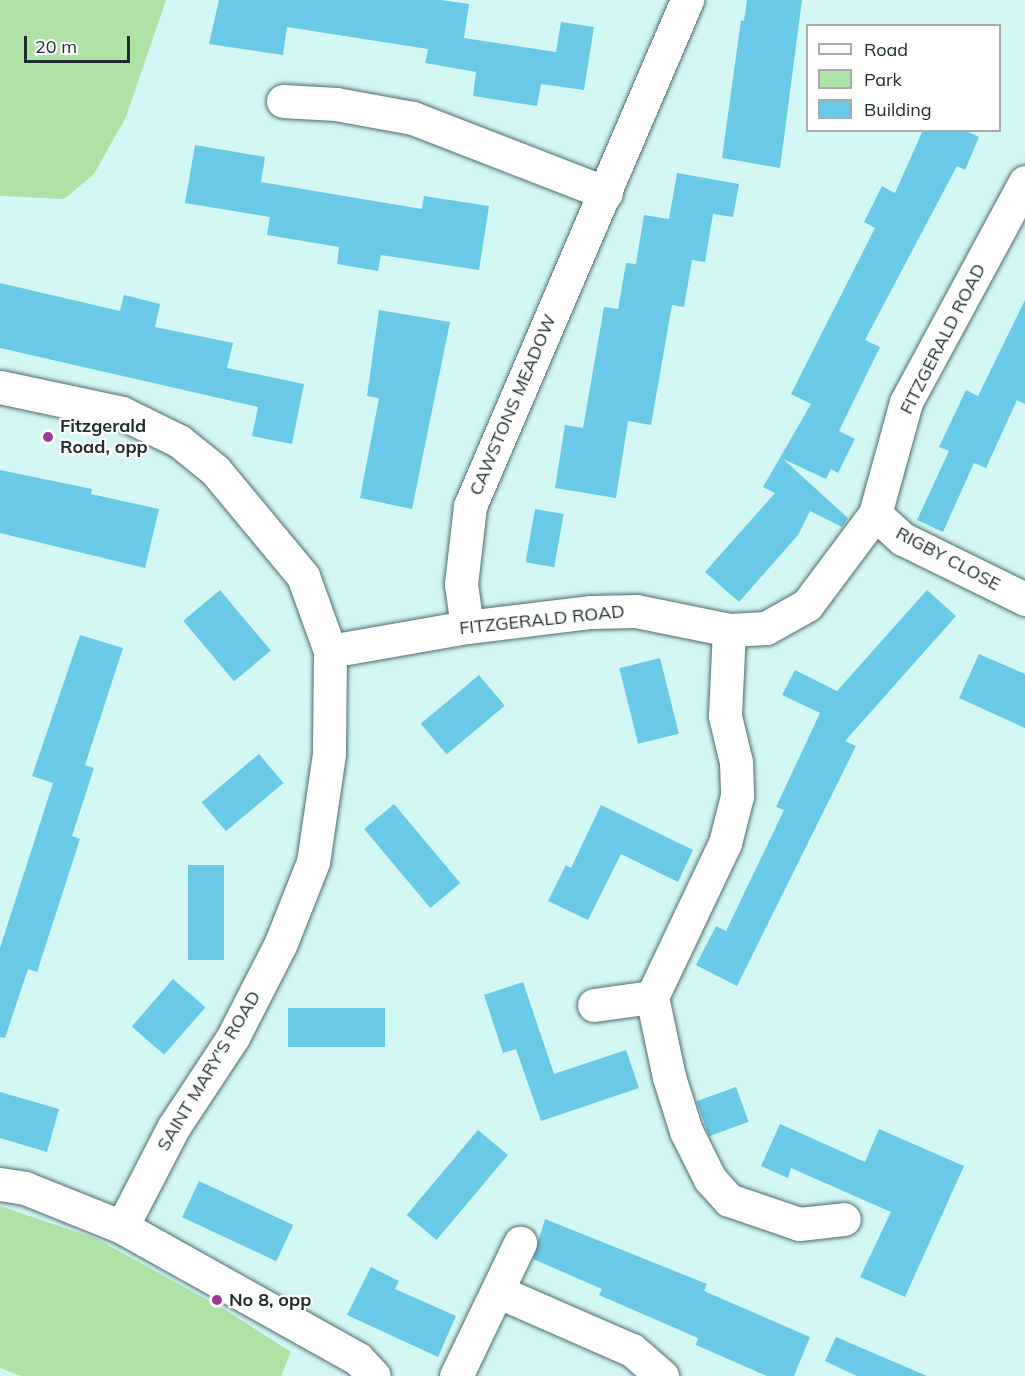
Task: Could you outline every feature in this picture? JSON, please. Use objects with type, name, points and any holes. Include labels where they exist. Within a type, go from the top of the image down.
[{"type":"street","name":"CAWSTONS MEADOW","points":[[467,627],[461,584],[470,506],[687,0]]},
{"type":"street","points":[[283,101],[336,104],[412,118],[606,193]]},
{"type":"street","name":"FITZGERALD ROAD","points":[[330,651],[467,627],[591,612],[636,611],[729,630],[766,628],[807,605],[875,514],[906,402],[1025,182]]},
{"type":"street","name":"SAINT MARY'S ROAD","points":[[0,387],[122,413],[179,441],[206,462],[249,507],[270,539],[303,576],[330,651],[329,754],[313,862],[281,942],[233,1037],[173,1128],[122,1227]]},
{"type":"street","name":"RIGBY CLOSE","points":[[875,514],[903,538],[1025,599]]},
{"type":"street","points":[[729,630],[725,716],[735,762],[737,796],[725,843],[652,997],[683,1120],[710,1179],[729,1200],[799,1224],[844,1218]]},
{"type":"street","points":[[594,1005],[652,997]]},
{"type":"street","points":[[0,1184],[26,1188],[122,1227],[358,1359],[374,1376]]},
{"type":"street","points":[[456,1376],[499,1292],[520,1243]]},
{"type":"street","points":[[499,1292],[632,1350],[663,1376]]},
{"type":"green space","points":[[0,0],[166,0],[126,117],[94,174],[64,199],[0,196]]},
{"type":"green space","points":[[0,1206],[97,1239],[224,1309],[291,1352],[281,1376],[21,1376],[0,1368]]},
{"type":"building","points":[[219,0],[441,0],[469,4],[464,38],[556,52],[561,22],[594,27],[584,90],[541,84],[537,106],[473,96],[476,72],[425,63],[428,49],[287,27],[283,55],[209,44]]},
{"type":"building","points":[[747,0],[802,0],[780,168],[722,158],[741,20],[744,21]]},
{"type":"building","points":[[922,132],[968,132],[979,137],[965,170],[957,166],[865,340],[880,347],[839,431],[855,439],[838,473],[831,469],[826,479],[783,459],[848,518],[842,527],[810,511],[798,535],[739,602],[705,572],[775,493],[763,487],[811,404],[791,394],[875,228],[864,222],[882,186],[895,193]]},
{"type":"building","points":[[195,145],[265,157],[261,182],[422,209],[424,196],[489,206],[479,270],[381,255],[378,271],[337,264],[339,247],[267,235],[270,217],[185,203]]},
{"type":"building","points":[[677,173],[739,184],[733,217],[713,214],[705,262],[692,260],[684,307],[672,305],[651,425],[628,421],[616,498],[555,488],[565,425],[583,428],[604,307],[618,309],[626,263],[636,264],[644,215],[669,219]]},
{"type":"building","points":[[0,283],[120,311],[124,295],[160,304],[155,327],[233,343],[227,368],[304,384],[292,444],[252,436],[258,407],[0,348]]},
{"type":"building","points":[[1025,300],[1025,404],[1017,400],[986,468],[974,463],[943,532],[917,520],[949,451],[939,447],[966,390],[978,396]]},
{"type":"building","points":[[379,310],[450,322],[412,509],[360,498],[379,398],[367,396]]},
{"type":"building","points":[[0,470],[92,489],[91,494],[159,509],[145,568],[0,533]]},
{"type":"building","points":[[535,509],[564,514],[554,567],[526,562]]},
{"type":"building","points":[[220,590],[271,651],[234,681],[183,621]]},
{"type":"building","points":[[927,590],[956,616],[845,741],[856,746],[737,986],[696,965],[716,926],[726,931],[784,810],[776,807],[820,713],[782,695],[795,670],[837,691]]},
{"type":"building","points":[[80,635],[123,648],[85,765],[94,768],[72,836],[80,839],[37,972],[28,969],[5,1038],[0,1037],[0,948],[53,783],[32,776]]},
{"type":"building","points":[[979,654],[1025,674],[1025,728],[959,698]]},
{"type":"building","points":[[660,658],[679,734],[638,744],[619,668]]},
{"type":"building","points":[[479,675],[505,706],[446,754],[421,724]]},
{"type":"building","points":[[259,754],[283,783],[226,831],[202,802]]},
{"type":"building","points":[[394,804],[460,883],[430,908],[364,829]]},
{"type":"building","points":[[601,805],[693,850],[678,882],[621,854],[588,920],[548,901],[566,865],[571,868]]},
{"type":"building","points":[[188,865],[224,865],[224,960],[188,960]]},
{"type":"building","points":[[173,979],[205,1007],[164,1055],[132,1027]]},
{"type":"building","points":[[523,982],[554,1074],[626,1050],[639,1088],[541,1121],[516,1049],[503,1053],[484,995]]},
{"type":"building","points":[[288,1008],[385,1008],[385,1047],[288,1047]]},
{"type":"building","points":[[736,1087],[749,1122],[709,1136],[697,1101]]},
{"type":"building","points":[[0,1092],[59,1109],[47,1152],[0,1138]]},
{"type":"building","points":[[780,1124],[865,1162],[879,1129],[964,1166],[905,1297],[860,1277],[891,1212],[791,1168],[788,1178],[761,1166]]},
{"type":"building","points":[[478,1130],[508,1155],[437,1240],[407,1215]]},
{"type":"building","points":[[199,1181],[293,1225],[276,1261],[182,1217]]},
{"type":"building","points":[[545,1219],[707,1284],[704,1291],[810,1337],[794,1376],[767,1376],[696,1345],[698,1338],[599,1295],[602,1289],[533,1259]]},
{"type":"building","points":[[371,1267],[399,1281],[395,1289],[456,1316],[438,1357],[347,1315]]},
{"type":"building","points":[[836,1337],[927,1376],[857,1376],[825,1361]]},
{"type":"place","name":"Fitzgerald Road, opp","points":[[48,437]]},
{"type":"place","name":"No 8, opp","points":[[217,1300]]}]
